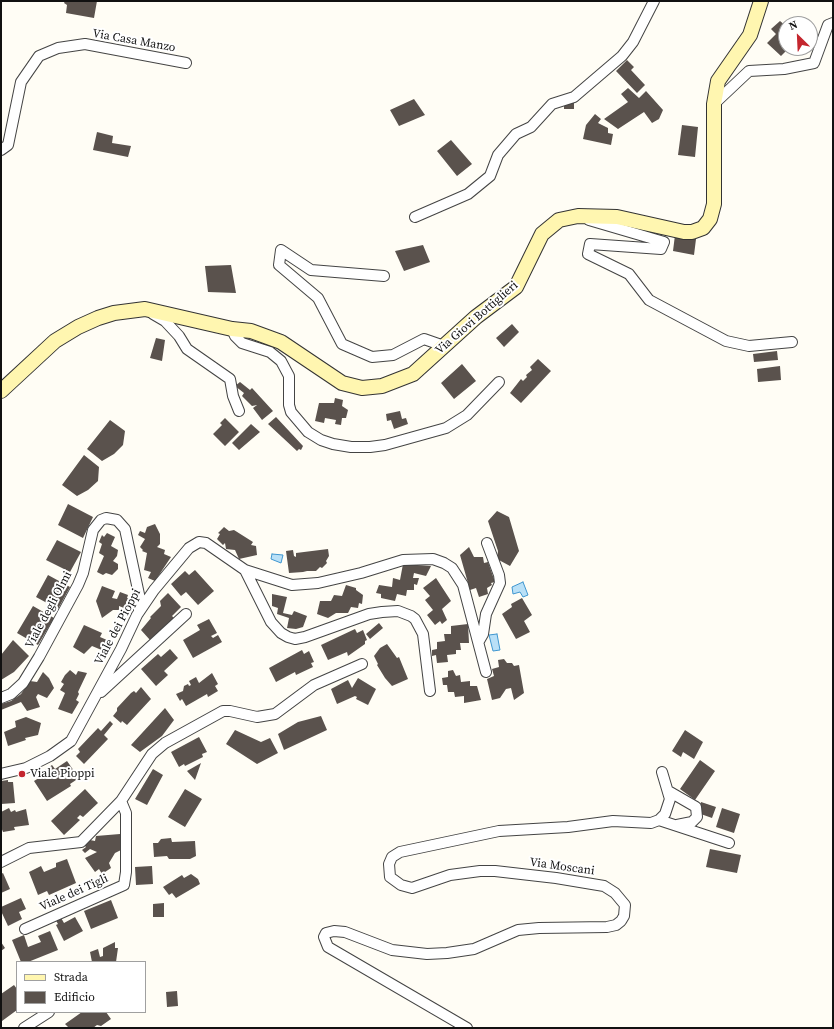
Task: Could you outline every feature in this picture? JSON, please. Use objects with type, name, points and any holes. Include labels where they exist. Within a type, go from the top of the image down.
[{"type":"street","points":[[415,217],[468,194],[490,176],[498,155],[516,134],[531,127],[552,104],[574,97],[622,56],[633,42],[654,1]]},
{"type":"street","name":"Via Giovi Bottiglieri","points":[[1,392],[55,341],[78,327],[109,315],[145,309],[232,329],[251,331],[281,342],[342,383],[362,388],[382,386],[413,374],[492,304],[516,288],[534,247],[542,234],[551,225],[559,220],[578,216],[617,217],[684,232],[692,232],[703,228],[710,219],[714,204],[714,104],[718,81],[750,36],[761,1]]},
{"type":"street","points":[[714,104],[749,71],[784,69],[814,63],[828,25],[833,23]]},
{"type":"street","name":"Via Casa Manzo","points":[[1,150],[8,145],[21,82],[40,56],[58,48],[85,44],[186,63]]},
{"type":"street","points":[[578,216],[664,242],[661,249],[590,244],[588,254],[629,274],[649,300],[726,341],[749,346],[792,342]]},
{"type":"street","points":[[384,276],[311,270],[281,250],[279,265],[318,298],[342,344],[372,357],[393,355],[424,339],[444,346]]},
{"type":"street","points":[[145,309],[164,321],[179,336],[187,349],[230,379],[233,396],[239,410]]},
{"type":"street","points":[[232,329],[235,336],[242,343],[270,352],[281,362],[289,376],[289,405],[291,412],[308,432],[321,440],[333,444],[351,447],[385,445],[446,428],[467,416],[500,382]]},
{"type":"street","name":"Viale degli Olmi","points":[[1,698],[11,694],[23,683],[78,585],[83,572],[93,530],[101,520],[106,518],[117,520],[122,524],[127,533],[140,599],[137,615]]},
{"type":"street","name":"Viale dei Pioppi","points":[[1,774],[26,768],[50,756],[71,741],[137,615],[154,590],[189,548],[199,542],[206,542],[245,570],[292,585],[305,586],[362,574],[403,560],[433,559],[452,568],[463,585],[486,672]]},
{"type":"street","name":"Viale dei Pioppi","points":[[479,641],[483,634],[486,614],[500,583],[488,543]]},
{"type":"street","points":[[245,570],[271,622],[281,633],[288,637],[295,639],[305,638],[369,614],[382,612],[398,611],[416,619],[422,634],[430,690]]},
{"type":"street","points":[[95,697],[186,614]]},
{"type":"street","points":[[1,862],[29,848],[81,842],[121,801],[152,754],[165,742],[223,712],[230,711],[257,717],[275,714],[314,685],[362,664]]},
{"type":"street","points":[[662,772],[670,792],[668,807],[665,814],[659,820],[666,824],[676,825],[729,842]]},
{"type":"street","points":[[670,792],[696,807],[697,817],[692,822],[676,825]]},
{"type":"street","name":"Viale dei Tigli","points":[[25,929],[124,885],[126,872],[126,813],[121,801]]},
{"type":"street","name":"Via Moscani","points":[[467,1028],[328,947],[324,937],[326,933],[334,931],[345,932],[392,950],[427,954],[448,954],[474,949],[518,930],[607,927],[616,925],[622,921],[625,904],[615,893],[604,886],[587,882],[495,871],[450,875],[412,888],[401,885],[390,877],[389,864],[392,857],[400,852],[499,831],[568,827],[613,821],[651,823],[659,820]]},
{"type":"street","points":[[24,1028],[47,1013]]},
{"type":"water","points":[[272,554],[283,555],[281,563],[271,559]]},
{"type":"water","points":[[523,582],[528,595],[523,597],[520,592],[513,594],[512,587]]},
{"type":"water","points":[[497,634],[500,650],[493,651],[489,635]]},
{"type":"building","points":[[65,1],[97,1],[94,18],[66,13],[67,5],[64,3]]},
{"type":"building","points":[[778,23],[778,53],[767,43],[776,34],[771,29]]},
{"type":"building","points":[[627,60],[634,67],[631,70],[645,85],[637,93],[616,71]]},
{"type":"building","points":[[628,88],[639,98],[646,91],[663,110],[659,119],[652,123],[644,112],[618,129],[604,119],[628,102],[621,94]]},
{"type":"building","points":[[414,99],[425,115],[399,126],[390,110]]},
{"type":"building","points":[[564,103],[574,103],[574,109],[564,109]]},
{"type":"building","points":[[595,114],[601,119],[598,123],[608,128],[608,133],[613,134],[611,145],[583,139],[586,125]]},
{"type":"building","points":[[682,125],[698,127],[695,157],[678,155]]},
{"type":"building","points":[[97,132],[113,136],[112,143],[131,146],[128,157],[93,150]]},
{"type":"building","points":[[451,140],[472,164],[457,176],[437,151]]},
{"type":"building","points":[[675,235],[696,239],[694,255],[673,251]]},
{"type":"building","points":[[423,245],[430,262],[404,271],[395,251]]},
{"type":"building","points":[[231,265],[236,293],[208,292],[205,266]]},
{"type":"building","points":[[512,324],[519,332],[504,347],[496,338]]},
{"type":"building","points":[[156,338],[165,340],[162,361],[150,358]]},
{"type":"building","points":[[777,351],[778,360],[754,362],[753,354]]},
{"type":"building","points":[[538,359],[551,371],[521,403],[510,393],[521,379],[523,381],[527,377],[526,375],[532,370],[530,367]]},
{"type":"building","points":[[462,364],[476,381],[454,399],[441,383]]},
{"type":"building","points":[[780,366],[781,380],[758,382],[757,369]]},
{"type":"building","points":[[240,382],[250,390],[252,388],[273,411],[262,420],[253,408],[257,405],[252,406],[242,396],[244,393],[235,386]]},
{"type":"building","points":[[335,398],[343,400],[342,406],[348,410],[346,418],[342,418],[341,425],[335,424],[336,420],[325,418],[324,423],[315,421],[319,403],[334,403]]},
{"type":"building","points":[[400,411],[402,419],[406,418],[408,424],[394,429],[391,420],[387,421],[386,414]]},
{"type":"building","points":[[276,417],[303,446],[301,450],[299,449],[297,451],[268,424]]},
{"type":"building","points":[[225,418],[239,432],[225,446],[213,434],[222,425],[220,423]]},
{"type":"building","points":[[110,420],[125,431],[123,445],[114,454],[102,461],[87,449]]},
{"type":"building","points":[[251,424],[260,432],[239,450],[232,443]]},
{"type":"building","points":[[84,455],[99,467],[98,481],[88,490],[77,496],[62,485]]},
{"type":"building","points":[[68,504],[93,517],[83,538],[58,525]]},
{"type":"building","points":[[497,511],[509,517],[519,551],[510,566],[497,559],[498,551],[488,521]]},
{"type":"building","points":[[155,524],[160,534],[160,544],[157,547],[165,550],[164,554],[171,557],[155,581],[148,578],[151,572],[144,570],[147,553],[142,551],[143,550],[140,547],[145,539],[138,535],[140,531],[145,533],[147,527]]},
{"type":"building","points":[[224,527],[229,531],[234,530],[253,542],[251,545],[256,546],[257,555],[239,559],[235,550],[226,549],[225,543],[223,545],[217,539],[220,534],[218,533]]},
{"type":"building","points":[[107,533],[115,537],[111,546],[118,550],[117,556],[113,561],[118,564],[118,569],[112,575],[106,573],[103,575],[97,572],[104,556],[99,553],[102,544],[99,542],[102,535],[104,537]]},
{"type":"building","points":[[57,540],[81,552],[70,572],[46,560]]},
{"type":"building","points":[[469,547],[474,557],[483,557],[484,563],[488,562],[495,582],[491,583],[492,585],[487,588],[488,594],[479,597],[476,588],[470,590],[460,555]]},
{"type":"building","points":[[328,549],[329,556],[326,561],[327,563],[322,568],[320,567],[316,571],[289,573],[286,551],[293,550],[294,556],[296,557],[296,553]]},
{"type":"building","points":[[403,564],[431,566],[426,576],[414,573],[413,578],[419,578],[417,585],[414,584],[414,590],[407,590],[406,596],[397,594],[395,601],[381,598],[381,594],[376,593],[379,585],[392,587],[393,578],[400,580]]},
{"type":"building","points":[[195,570],[214,591],[198,605],[186,592],[181,596],[171,584],[185,571],[189,575]]},
{"type":"building","points":[[48,575],[70,587],[58,609],[36,597]]},
{"type":"building","points":[[436,578],[451,601],[442,609],[447,620],[442,624],[440,621],[435,625],[427,615],[433,610],[425,600],[430,596],[423,588]]},
{"type":"building","points":[[346,585],[356,588],[356,590],[363,595],[362,604],[359,603],[358,608],[351,607],[348,613],[336,613],[328,618],[317,614],[320,601],[331,601],[334,595],[342,596]]},
{"type":"building","points":[[102,586],[115,591],[112,598],[117,599],[120,592],[128,595],[127,598],[130,599],[129,601],[132,603],[129,610],[119,606],[119,610],[113,610],[102,618],[96,601]]},
{"type":"building","points":[[168,593],[181,607],[172,616],[174,618],[150,640],[141,630],[151,618],[150,617],[161,606],[160,601]]},
{"type":"building","points":[[272,594],[287,597],[283,613],[292,615],[294,611],[307,616],[303,627],[296,629],[287,628],[289,618],[277,614],[278,608],[272,606]]},
{"type":"building","points":[[522,598],[532,615],[524,621],[530,632],[516,639],[502,614],[512,607],[511,604]]},
{"type":"building","points":[[33,606],[54,618],[38,645],[17,633]]},
{"type":"building","points":[[209,619],[217,633],[211,636],[213,638],[218,635],[222,642],[193,658],[183,640],[200,630],[197,625]]},
{"type":"building","points":[[379,623],[383,628],[370,639],[366,634]]},
{"type":"building","points":[[468,624],[469,643],[460,643],[461,650],[456,650],[456,654],[447,655],[448,662],[437,663],[436,655],[432,656],[432,650],[437,649],[437,642],[445,641],[444,634],[451,634],[451,626]]},
{"type":"building","points":[[84,625],[102,633],[100,637],[107,640],[104,651],[92,646],[84,654],[73,647]]},
{"type":"building","points":[[355,629],[357,633],[363,630],[367,640],[365,641],[365,644],[348,656],[347,652],[328,660],[321,645]]},
{"type":"building","points":[[13,640],[29,656],[14,672],[1,680],[1,655]]},
{"type":"building","points":[[387,644],[397,658],[399,657],[408,679],[392,686],[377,665],[378,664],[374,656],[380,648]]},
{"type":"building","points":[[170,649],[178,658],[164,671],[168,675],[156,686],[141,669],[158,654],[161,657]]},
{"type":"building","points":[[302,650],[304,654],[309,651],[314,662],[311,663],[313,667],[296,675],[295,672],[276,682],[269,668]]},
{"type":"building","points":[[504,659],[507,663],[512,663],[514,666],[519,665],[524,693],[514,700],[511,688],[506,689],[500,698],[492,700],[487,679],[494,676],[492,669],[499,667],[498,660]]},
{"type":"building","points":[[70,670],[76,675],[78,671],[87,673],[78,692],[79,694],[76,700],[79,702],[72,714],[58,709],[65,693],[60,690],[64,684],[61,682]]},
{"type":"building","points":[[453,670],[456,676],[460,675],[461,682],[470,681],[470,686],[477,686],[481,700],[464,703],[464,696],[455,697],[454,692],[448,692],[447,685],[443,685],[442,678],[448,677],[448,671]]},
{"type":"building","points":[[43,672],[49,678],[54,688],[47,698],[38,694],[36,697],[40,707],[27,711],[21,702],[1,710],[1,704],[11,701],[21,694],[30,681],[37,682]]},
{"type":"building","points":[[212,673],[218,684],[215,686],[218,691],[208,697],[207,694],[186,706],[182,699],[180,701],[176,694],[183,691],[184,686],[188,684],[189,686],[191,685],[189,681],[196,677],[199,683]]},
{"type":"building","points":[[358,678],[376,689],[368,705],[356,699],[357,697],[355,696],[337,704],[331,689],[348,680],[352,688]]},
{"type":"building","points":[[141,687],[151,699],[127,725],[122,721],[121,723],[113,716],[117,711],[117,708],[131,693],[134,691],[136,693]]},
{"type":"building","points":[[165,708],[174,720],[162,736],[140,752],[131,745]]},
{"type":"building","points":[[321,716],[327,730],[284,750],[278,734],[298,722]]},
{"type":"building","points":[[26,717],[41,723],[38,735],[25,738],[26,740],[8,746],[4,732],[16,727],[15,721]]},
{"type":"building","points":[[110,721],[113,724],[104,735],[108,739],[84,764],[76,756],[80,752],[78,749],[98,728],[101,731]]},
{"type":"building","points":[[235,730],[261,742],[270,738],[278,753],[257,764],[226,744]]},
{"type":"building","points":[[685,730],[703,742],[694,759],[683,752],[681,757],[672,751]]},
{"type":"building","points":[[199,737],[207,752],[202,754],[203,757],[185,766],[184,764],[179,767],[171,752]]},
{"type":"building","points":[[700,760],[715,771],[695,800],[680,789]]},
{"type":"building","points":[[67,761],[79,778],[70,784],[71,786],[47,801],[34,781],[47,773],[45,770],[52,765],[55,769]]},
{"type":"building","points":[[201,763],[195,780],[187,771]]},
{"type":"building","points":[[153,769],[163,775],[147,805],[135,799]]},
{"type":"building","points":[[8,780],[8,782],[13,782],[15,803],[1,804],[1,781]]},
{"type":"building","points":[[85,789],[98,803],[83,817],[80,815],[77,818],[80,820],[64,835],[51,821]]},
{"type":"building","points":[[185,789],[202,799],[185,827],[168,817]]},
{"type":"building","points":[[701,802],[716,807],[712,818],[698,813]]},
{"type":"building","points":[[9,808],[11,812],[26,809],[29,825],[14,827],[15,830],[3,832],[1,827],[1,812]]},
{"type":"building","points":[[722,808],[740,814],[734,833],[716,827]]},
{"type":"building","points":[[120,834],[121,850],[115,853],[109,863],[111,868],[102,874],[99,869],[95,872],[85,858],[97,852],[90,849],[85,853],[82,850],[86,847],[84,845],[90,840],[95,841],[96,836]]},
{"type":"building","points":[[171,838],[172,842],[195,841],[196,856],[190,859],[169,859],[167,856],[154,857],[153,843],[158,843],[161,839]]},
{"type":"building","points":[[710,849],[741,855],[737,873],[706,867]]},
{"type":"building","points":[[67,859],[76,883],[49,895],[47,891],[38,895],[29,872],[41,866],[44,872],[56,867],[56,863]]},
{"type":"building","points":[[152,866],[153,884],[136,885],[135,867]]},
{"type":"building","points":[[3,873],[10,889],[1,893],[1,874]]},
{"type":"building","points":[[191,874],[198,879],[200,884],[176,898],[172,893],[169,895],[163,887],[182,875],[184,878]]},
{"type":"building","points":[[21,898],[26,909],[19,912],[22,919],[8,926],[1,911],[1,907]]},
{"type":"building","points":[[111,900],[118,918],[91,929],[84,911]]},
{"type":"building","points":[[164,903],[164,917],[153,917],[153,904]]},
{"type":"building","points":[[60,916],[64,923],[75,917],[83,931],[64,941],[56,925],[58,924],[55,919]]},
{"type":"building","points":[[50,931],[58,950],[30,961],[21,961],[12,940],[24,935],[28,947],[41,942],[38,936]]},
{"type":"building","points":[[1,942],[5,948],[1,951]]},
{"type":"building","points":[[115,942],[115,948],[118,948],[116,961],[92,961],[90,952],[98,949],[100,957],[103,956],[103,948]]},
{"type":"building","points":[[14,985],[16,988],[16,1011],[2,1021],[1,994]]},
{"type":"building","points":[[177,991],[178,1006],[167,1007],[166,992]]},
{"type":"building","points":[[81,1013],[107,1013],[111,1019],[101,1026],[97,1025],[93,1028],[69,1028],[65,1024]]},
{"type":"place","name":"Viale Pioppi","points":[[22,774]]}]
